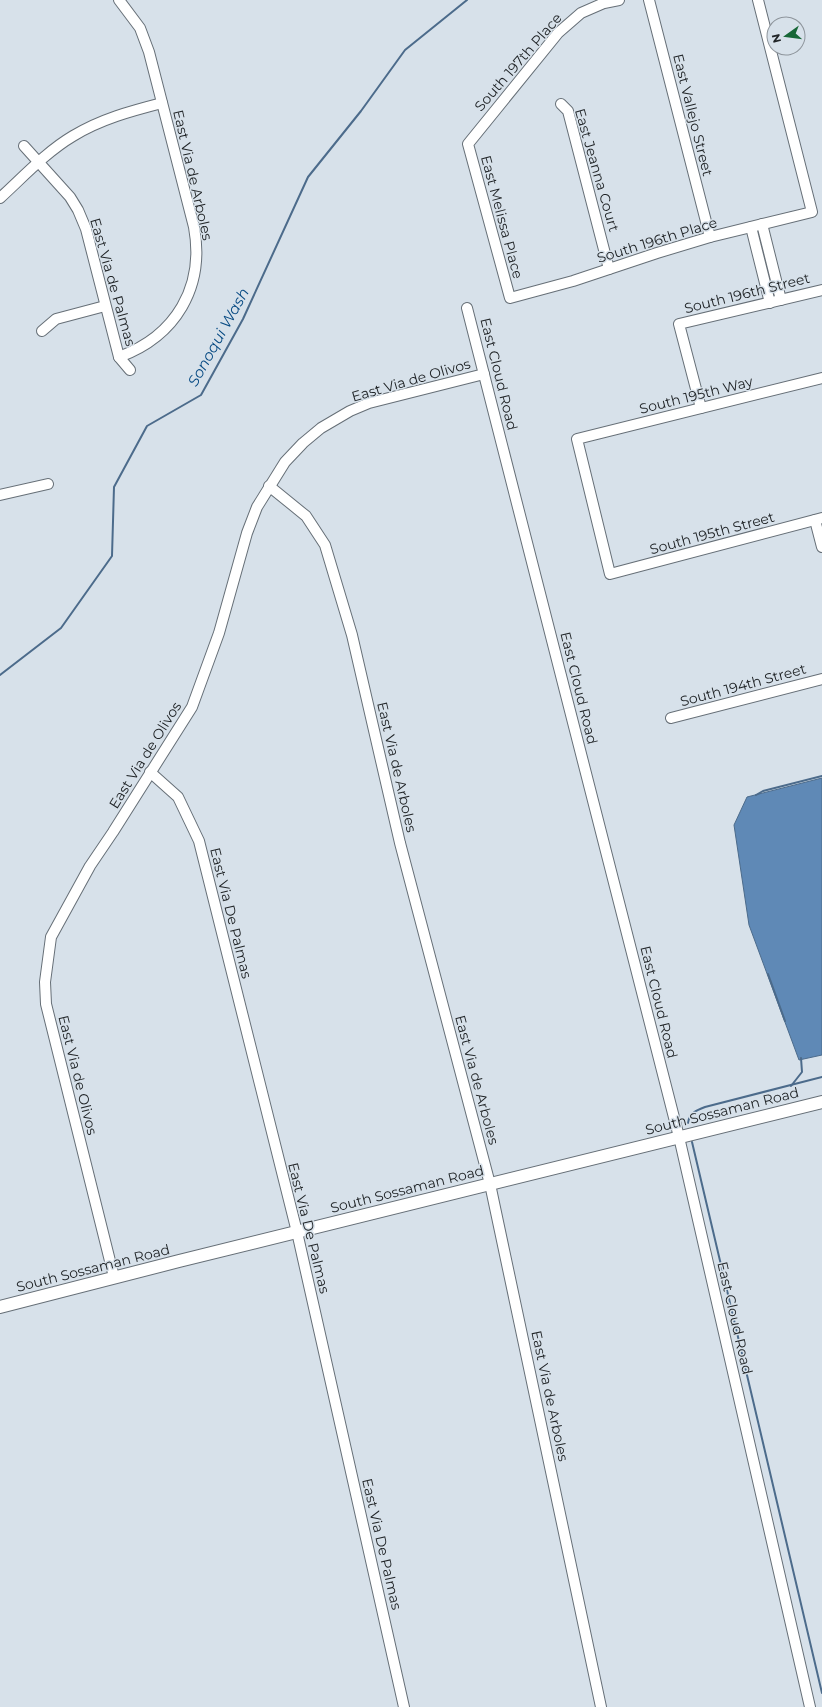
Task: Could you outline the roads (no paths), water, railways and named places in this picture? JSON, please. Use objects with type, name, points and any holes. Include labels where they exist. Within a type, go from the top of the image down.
[{"type":"main road","name":"South Sossaman Road","points":[[0,1307],[114,1277],[822,1102]]},
{"type":"street","name":"East Via de Arboles","points":[[119,0],[140,28],[149,52],[196,241],[197,259],[194,280],[181,310],[171,324],[145,346],[119,357]]},
{"type":"street","name":"South 197th Place","points":[[468,144],[558,33],[581,13],[604,3],[619,0]]},
{"type":"street","name":"East Vallejo Street","points":[[649,0],[710,237]]},
{"type":"street","name":"South 196th Place","points":[[510,298],[573,281],[609,268],[710,237],[812,212],[758,0]]},
{"type":"street","points":[[0,198],[39,162],[72,136],[104,120],[162,103]]},
{"type":"street","name":"East Jeanna Court","points":[[561,104],[568,111],[609,268]]},
{"type":"street","name":"East Melissa Place","points":[[468,144],[510,298]]},
{"type":"street","name":"East Via de Palmas","points":[[24,146],[70,197],[78,210],[86,229],[119,357],[130,370]]},
{"type":"street","points":[[762,224],[781,300]]},
{"type":"street","points":[[751,227],[770,303]]},
{"type":"street","points":[[756,249],[768,247]]},
{"type":"street","name":"South 196th Street","points":[[701,408],[680,324],[822,290]]},
{"type":"street","points":[[42,331],[56,319],[106,306]]},
{"type":"street","name":"East Cloud Road","points":[[467,308],[678,1137],[810,1707]]},
{"type":"street","name":"East Via de Olivos","points":[[114,1277],[46,1004],[45,982],[51,937],[90,866],[192,707],[219,633],[247,533],[257,507],[285,462],[303,443],[322,428],[350,411],[369,403],[484,374]]},
{"type":"street","name":"South 195th Way","points":[[610,574],[577,439],[822,378]]},
{"type":"street","points":[[0,495],[48,484]]},
{"type":"street","name":"East Via de Arboles","points":[[269,486],[306,516],[325,545],[352,635],[400,843],[490,1184],[601,1707]]},
{"type":"street","points":[[819,519],[822,547]]},
{"type":"street","name":"South 195th Street","points":[[610,574],[819,519]]},
{"type":"street","name":"South 194th Street","points":[[671,718],[822,679]]},
{"type":"street","name":"East Via De Palmas","points":[[150,772],[178,796],[199,841],[297,1232],[404,1707]]},
{"type":"water","points":[[822,778],[822,1055],[799,1060],[749,925],[734,825],[747,797]]},
{"type":"waterway","name":"Sonoqui Wash","points":[[0,675],[61,628],[112,556],[114,487],[147,426],[201,395],[243,319],[308,177],[361,111],[405,50],[467,0]]},
{"type":"waterway","points":[[756,795],[763,791],[822,776]]},
{"type":"waterway","points":[[768,974],[785,1021]]},
{"type":"waterway","points":[[791,1086],[802,1072],[801,1058]]},
{"type":"waterway","points":[[688,1123],[692,1114],[705,1107],[822,1077]]},
{"type":"waterway","points":[[692,1142],[822,1693]]}]
